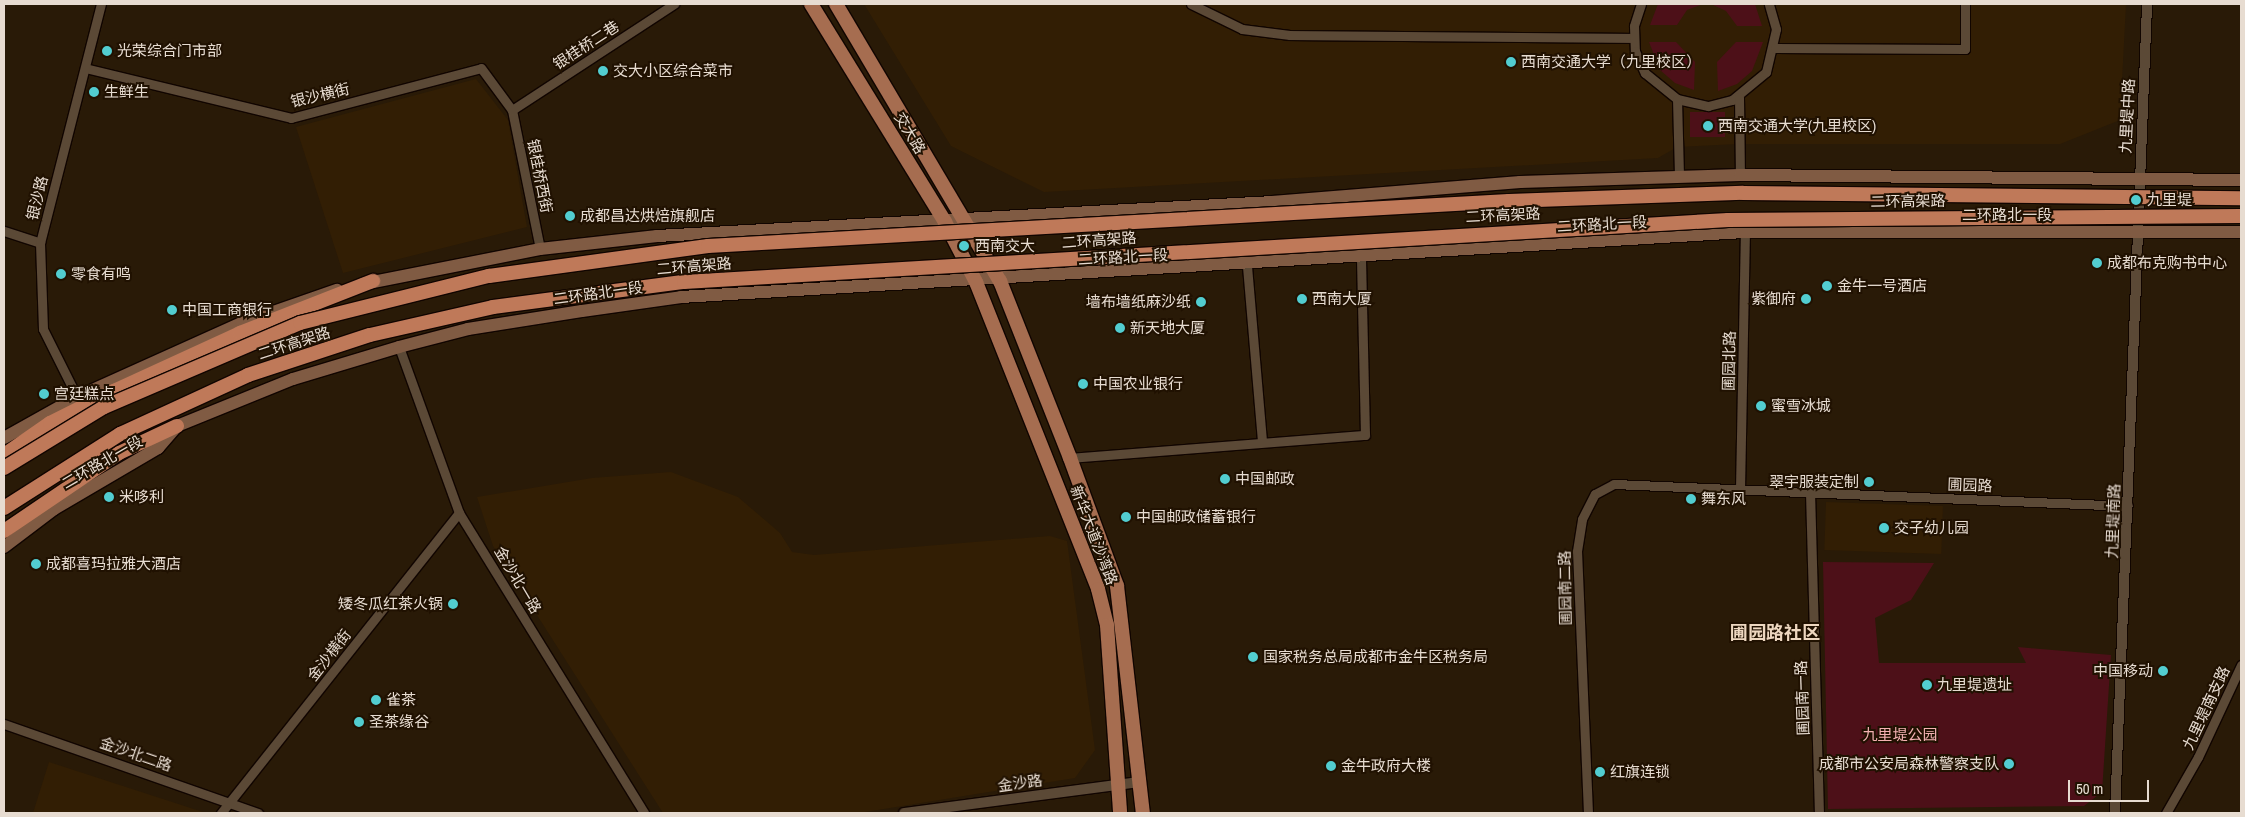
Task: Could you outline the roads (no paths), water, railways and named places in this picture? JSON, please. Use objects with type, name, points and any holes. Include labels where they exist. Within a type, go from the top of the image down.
[{"type":"highway","name":"二环高架路","points":[[4,468],[104,407],[300,324],[489,276],[699,247],[1500,202],[1733,194],[2241,198]]},
{"type":"highway","name":"二环高架路","points":[[4,508],[120,434],[248,375],[370,335],[493,307],[674,283],[1728,220],[2241,216]]},
{"type":"highway","points":[[4,455],[50,423],[240,333],[373,281]]},
{"type":"highway","points":[[4,531],[107,461],[176,426]]},
{"type":"main road","name":"交大路","points":[[811,4],[945,222],[976,282]]},
{"type":"main road","name":"交大路","points":[[836,4],[968,220],[1000,281]]},
{"type":"main road","points":[[4,438],[77,397],[242,323],[320,294],[373,281],[540,249],[713,231],[945,222],[1679,175],[2241,180]]},
{"type":"main road","name":"二环路北一段","points":[[4,547],[54,509],[158,448],[176,426],[293,379],[399,347],[468,329],[682,297],[1247,266],[1745,232],[2141,230],[2241,232]]},
{"type":"main road","name":"新华大道沙湾路","points":[[1000,281],[1070,458],[1117,586],[1143,813]]},
{"type":"main road","name":"新华大道沙湾路","points":[[976,282],[1098,589],[1107,625],[1120,813]]},
{"type":"street","name":"银沙路","points":[[77,397],[43,328],[40,243],[101,4]]},
{"type":"street","name":"银桂桥二巷","points":[[512,110],[674,4]]},
{"type":"street","points":[[1191,4],[1242,29],[1290,35],[1634,38]]},
{"type":"street","points":[[1640,4],[1634,38],[1645,73],[1677,99],[1708,106],[1739,97],[1766,72],[1775,48],[1776,29],[1769,4]]},
{"type":"street","points":[[1775,48],[1964,49],[1965,4]]},
{"type":"street","name":"九里堤中路","points":[[2141,230],[2139,178],[2147,4]]},
{"type":"street","name":"银沙横街","points":[[85,68],[291,118],[481,68],[512,110]]},
{"type":"street","points":[[1739,97],[1740,175]]},
{"type":"street","points":[[1677,99],[1679,175]]},
{"type":"street","name":"银桂桥西街","points":[[512,110],[540,249]]},
{"type":"street","name":"九里堤南路","points":[[2115,813],[2141,230]]},
{"type":"street","points":[[4,231],[40,243]]},
{"type":"street","name":"圃园北路","points":[[1740,489],[1745,232]]},
{"type":"street","points":[[1070,458],[1262,441],[1365,435],[1361,258]]},
{"type":"street","points":[[1247,266],[1262,441]]},
{"type":"street","name":"金沙北一路","points":[[399,347],[459,514],[644,813]]},
{"type":"street","name":"圃园南二路","points":[[1588,813],[1577,551],[1582,519],[1595,494],[1614,484],[1810,492]]},
{"type":"street","name":"圃园路","points":[[1810,492],[2128,506]]},
{"type":"street","name":"圃园南一路","points":[[1810,492],[1819,813]]},
{"type":"street","name":"金沙横街","points":[[221,813],[459,514]]},
{"type":"street","name":"九里堤南支路","points":[[2166,813],[2198,757],[2241,665]]},
{"type":"street","name":"金沙北二路","points":[[4,724],[231,801],[258,813]]},
{"type":"street","name":"金沙路","points":[[904,813],[1140,782]]},
{"type":"place","name":"光荣综合门市部","points":[[107,51]]},
{"type":"place","name":"西南交通大学（九里校区）","points":[[1511,62]]},
{"type":"place","name":"交大小区综合菜市","points":[[603,71]]},
{"type":"place","name":"生鲜生","points":[[94,92]]},
{"type":"place","name":"西南交通大学(九里校区)","points":[[1708,126]]},
{"type":"place","name":"九里堤","points":[[2136,200]]},
{"type":"place","name":"成都昌达烘焙旗舰店","points":[[570,216]]},
{"type":"place","name":"西南交大","points":[[964,246]]},
{"type":"place","name":"成都布克购书中心","points":[[2097,263]]},
{"type":"place","name":"零食有鸣","points":[[61,274]]},
{"type":"place","name":"金牛一号酒店","points":[[1827,286]]},
{"type":"place","name":"西南大厦","points":[[1302,299]]},
{"type":"place","name":"紫御府","points":[[1806,299]]},
{"type":"place","name":"墙布墙纸麻沙纸","points":[[1201,302]]},
{"type":"place","name":"中国工商银行","points":[[172,310]]},
{"type":"place","name":"新天地大厦","points":[[1120,328]]},
{"type":"place","name":"中国农业银行","points":[[1083,384]]},
{"type":"place","name":"宫廷糕点","points":[[44,394]]},
{"type":"place","name":"蜜雪冰城","points":[[1761,406]]},
{"type":"place","name":"中国邮政","points":[[1225,479]]},
{"type":"place","name":"翠宇服装定制","points":[[1869,482]]},
{"type":"place","name":"米哆利","points":[[109,497]]},
{"type":"place","name":"舞东风","points":[[1691,499]]},
{"type":"place","name":"中国邮政储蓄银行","points":[[1126,517]]},
{"type":"place","name":"交子幼儿园","points":[[1884,528]]},
{"type":"place","name":"成都喜玛拉雅大酒店","points":[[36,564]]},
{"type":"place","name":"矮冬瓜红茶火锅","points":[[453,604]]},
{"type":"place","name":"国家税务总局成都市金牛区税务局","points":[[1253,657]]},
{"type":"place","name":"中国移动","points":[[2163,671]]},
{"type":"place","name":"九里堤遗址","points":[[1927,685]]},
{"type":"place","name":"雀茶","points":[[376,700]]},
{"type":"place","name":"圣茶缘谷","points":[[359,722]]},
{"type":"place","name":"成都市公安局森林警察支队","points":[[2009,764]]},
{"type":"place","name":"金牛政府大楼","points":[[1331,766]]},
{"type":"place","name":"红旗连锁","points":[[1600,772]]},
{"type":"district","name":"圃园路社区","points":[[1775,633]]},
{"type":"park label","name":"九里堤公园","points":[[1900,735]]}]
